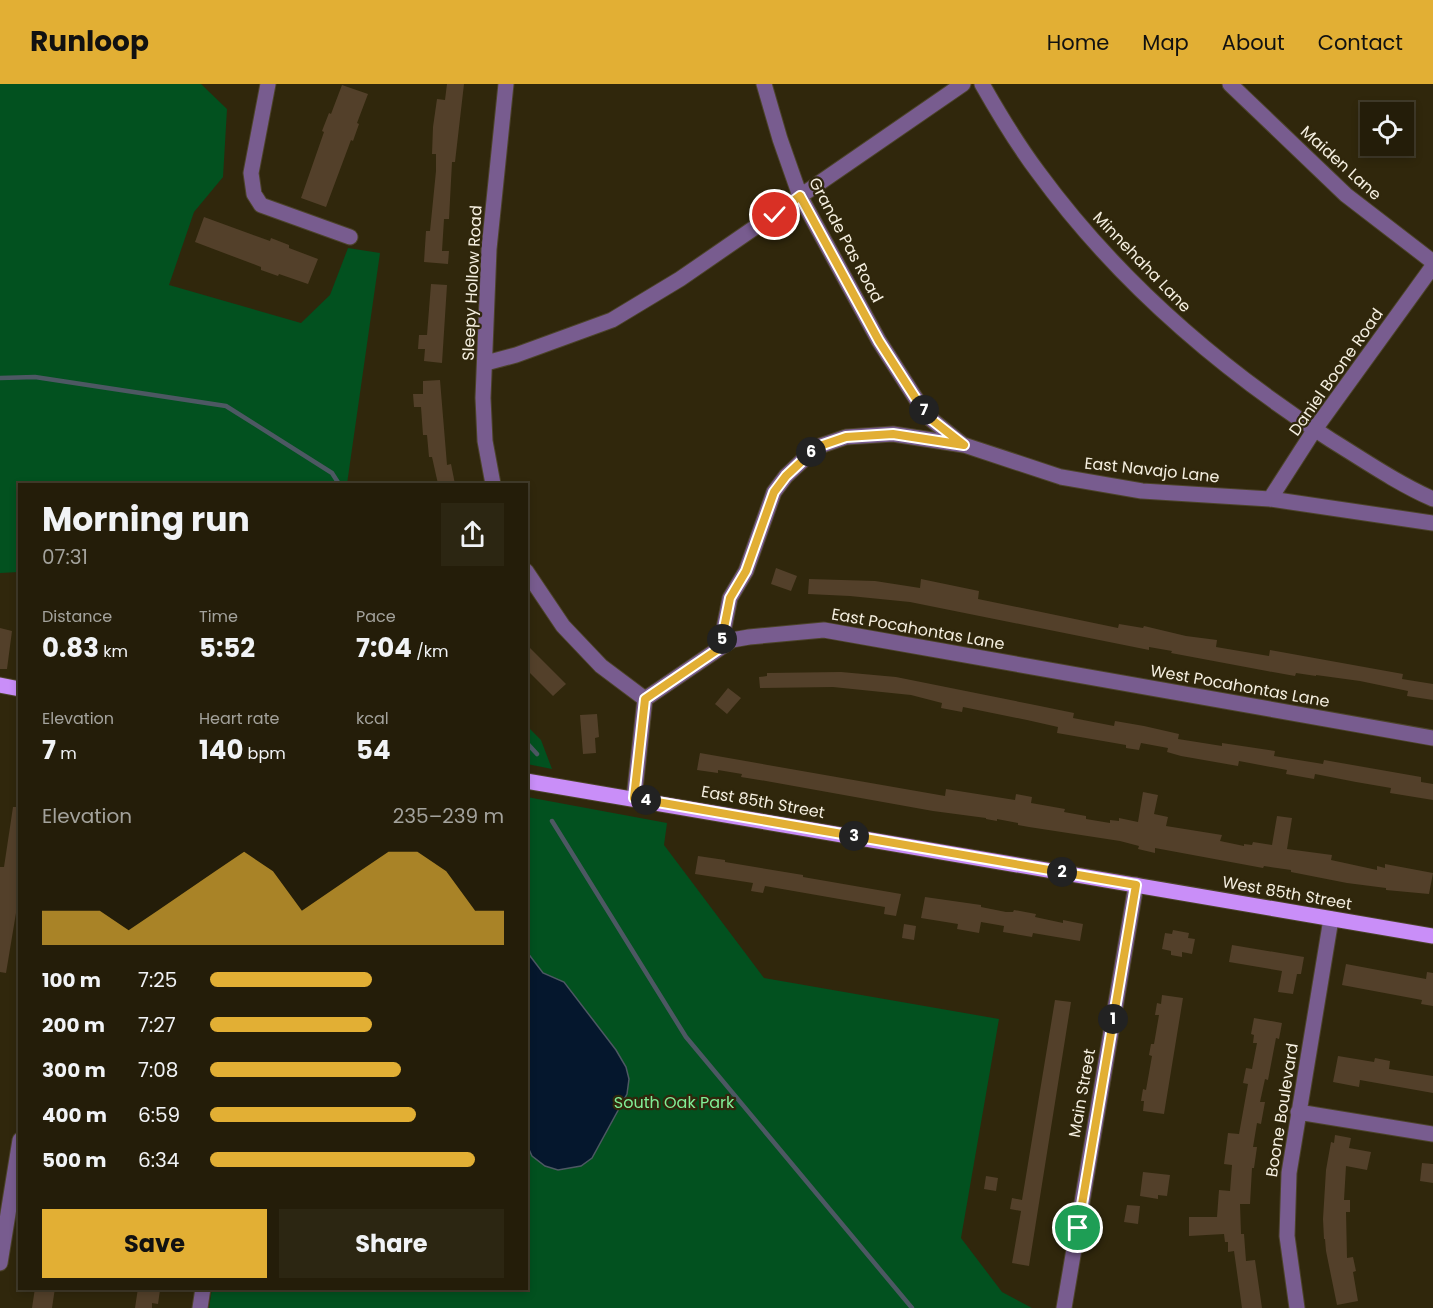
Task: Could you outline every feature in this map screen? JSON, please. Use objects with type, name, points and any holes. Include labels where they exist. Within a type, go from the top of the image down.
[{"type":"main road","points":[[0,686],[18,689]]},
{"type":"main road","name":"East 85th Street","points":[[528,781],[1136,885]]},
{"type":"main road","name":"West 85th Street","points":[[1136,885],[1433,936]]},
{"type":"street","points":[[268,84],[251,173],[254,194],[261,205],[350,237]]},
{"type":"street","name":"Sleepy Hollow Road","points":[[493,483],[485,441],[483,398],[489,249],[506,84]]},
{"type":"street","name":"Grande Pas Road","points":[[764,84],[780,140],[800,196],[879,341],[900,373]]},
{"type":"street","points":[[486,363],[516,355],[612,320],[680,279],[963,84]]},
{"type":"street","name":"Minnehaha Lane","points":[[982,84],[1010,132],[1038,172],[1085,230],[1135,285],[1190,336],[1247,382],[1315,429],[1403,486],[1433,499]]},
{"type":"street","name":"Maiden Lane","points":[[1230,84],[1346,195],[1433,264]]},
{"type":"street","name":"Daniel Boone Road","points":[[1270,499],[1315,429],[1433,264]]},
{"type":"street","name":"East Navajo Lane","points":[[900,373],[927,416],[964,445]]},
{"type":"street","name":"East Navajo Lane","points":[[720,648],[730,598],[746,571],[774,492],[786,476],[817,447],[846,437],[893,434],[964,445],[1061,477],[1142,490],[1270,499],[1433,523]]},
{"type":"street","points":[[528,574],[563,626],[601,666],[645,699]]},
{"type":"street","name":"East Pocahontas Lane","points":[[720,648],[732,640],[749,637],[824,630],[1041,669]]},
{"type":"street","points":[[634,798],[645,699],[720,648]]},
{"type":"street","name":"West Pocahontas Lane","points":[[1041,669],[1433,738]]},
{"type":"street","name":"Main Street","points":[[1064,1308],[1136,885]]},
{"type":"street","name":"Boone Boulevard","points":[[1297,1308],[1287,1236],[1288,1173],[1331,919]]},
{"type":"street","points":[[1298,1112],[1433,1134]]},
{"type":"street","points":[[0,1263],[18,1152]]},
{"type":"street","points":[[200,1308],[203,1290]]},
{"type":"green space","points":[[0,84],[201,84],[227,109],[223,177],[194,212],[169,285],[301,323],[330,295],[348,248],[380,253],[347,483],[18,483],[18,572],[0,573]]},
{"type":"green space","points":[[528,727],[541,740],[552,769],[528,764]]},
{"type":"green space","name":"South Oak Park","points":[[528,797],[667,823],[664,845],[764,978],[999,1019],[961,1238],[1002,1292],[1032,1308],[209,1308],[212,1290],[528,1290]]},
{"type":"water","points":[[528,953],[543,973],[564,982],[616,1050],[626,1067],[629,1079],[627,1094],[592,1158],[581,1166],[558,1170],[545,1166],[532,1156],[528,1147]]},
{"type":"building","points":[[447,84],[464,84],[455,162],[452,162],[449,219],[444,219],[442,251],[449,251],[448,264],[424,262],[426,231],[430,231],[436,171],[436,154],[432,154],[433,127],[437,99],[445,100]]},
{"type":"building","points":[[342,85],[368,94],[353,141],[351,140],[326,207],[301,198],[324,132],[322,131]]},
{"type":"building","points":[[204,217],[270,241],[271,238],[318,259],[308,284],[261,270],[261,267],[195,242]]},
{"type":"building","points":[[431,284],[447,285],[442,363],[424,361],[425,349],[418,349],[419,335],[427,335]]},
{"type":"building","points":[[440,380],[447,465],[451,464],[455,483],[438,483],[432,457],[429,457],[427,435],[423,435],[421,407],[414,407],[413,394],[423,394],[423,381]]},
{"type":"building","points":[[776,568],[797,576],[791,591],[771,584]]},
{"type":"building","points":[[809,579],[875,581],[920,588],[921,579],[979,591],[978,599],[1118,628],[1119,624],[1143,628],[1144,626],[1186,636],[1217,640],[1216,647],[1269,656],[1270,650],[1403,674],[1402,679],[1433,684],[1433,700],[1407,696],[1408,691],[1360,681],[1296,673],[1295,676],[1171,653],[1172,651],[1149,647],[1149,650],[910,602],[808,594]]},
{"type":"building","points":[[0,628],[12,631],[7,669],[0,669]]},
{"type":"building","points":[[528,646],[566,684],[553,696],[528,671]]},
{"type":"building","points":[[841,672],[896,677],[1074,713],[1073,718],[1114,726],[1115,721],[1144,726],[1179,734],[1178,739],[1275,751],[1274,756],[1323,764],[1324,760],[1421,777],[1421,782],[1433,784],[1433,800],[1390,793],[1391,788],[1315,774],[1314,779],[1286,774],[1287,770],[1239,761],[1238,766],[1181,756],[1167,752],[1168,748],[1141,743],[1139,750],[1126,748],[1126,745],[1057,733],[1058,727],[1027,720],[963,707],[962,712],[941,708],[942,703],[911,695],[833,687],[760,688],[759,677],[767,676],[767,673]]},
{"type":"building","points":[[728,688],[741,698],[727,714],[715,704]]},
{"type":"building","points":[[597,714],[599,737],[595,738],[596,753],[583,754],[580,715]]},
{"type":"building","points":[[700,753],[945,796],[946,789],[1015,800],[1016,794],[1032,797],[1031,803],[1065,809],[1064,812],[1086,816],[1086,819],[1110,823],[1110,820],[1119,821],[1119,818],[1138,822],[1143,792],[1158,795],[1154,814],[1168,817],[1166,826],[1222,835],[1220,841],[1244,846],[1244,844],[1252,845],[1253,842],[1272,845],[1277,816],[1292,818],[1287,849],[1332,855],[1331,860],[1377,870],[1377,866],[1385,868],[1385,864],[1433,873],[1429,894],[1386,890],[1386,888],[1291,872],[1291,870],[1264,866],[1263,868],[1155,848],[1155,853],[1120,841],[741,777],[742,774],[718,770],[718,773],[697,770]]},
{"type":"building","points":[[13,807],[18,807],[18,901],[6,973],[0,972],[0,867],[4,867]]},
{"type":"building","points":[[698,856],[901,894],[896,916],[884,914],[885,907],[765,886],[763,893],[751,891],[753,883],[695,874]]},
{"type":"building","points":[[925,897],[981,905],[981,907],[1006,912],[1014,910],[1036,914],[1035,917],[1063,923],[1063,920],[1083,924],[1080,941],[1033,933],[1032,937],[1003,932],[1004,926],[981,922],[979,933],[957,929],[958,924],[921,918]]},
{"type":"building","points":[[904,924],[916,926],[914,940],[902,938]]},
{"type":"building","points":[[1173,930],[1189,933],[1188,938],[1195,939],[1192,954],[1182,952],[1182,957],[1171,955],[1171,951],[1162,949],[1165,933],[1172,934]]},
{"type":"building","points":[[1232,945],[1304,957],[1301,974],[1297,974],[1293,994],[1278,992],[1282,971],[1229,962]]},
{"type":"building","points":[[1346,964],[1426,979],[1427,972],[1433,973],[1433,1006],[1421,1004],[1422,1000],[1342,985]]},
{"type":"building","points":[[1162,995],[1183,998],[1164,1114],[1143,1111],[1144,1101],[1141,1101],[1143,1089],[1146,1090],[1152,1056],[1149,1055],[1151,1044],[1154,1044],[1159,1015],[1155,1015],[1157,1003],[1161,1004]]},
{"type":"building","points":[[1055,1000],[1071,1002],[1029,1266],[1012,1263],[1021,1211],[1010,1209],[1012,1198],[1022,1200]]},
{"type":"building","points":[[1254,1018],[1282,1023],[1279,1039],[1276,1038],[1268,1080],[1265,1079],[1260,1102],[1265,1102],[1261,1124],[1257,1123],[1253,1147],[1257,1147],[1254,1168],[1252,1168],[1250,1204],[1240,1204],[1241,1234],[1244,1234],[1246,1261],[1255,1260],[1262,1308],[1242,1308],[1234,1251],[1228,1252],[1228,1242],[1225,1242],[1224,1234],[1189,1236],[1189,1217],[1217,1217],[1219,1190],[1230,1191],[1232,1165],[1224,1164],[1228,1133],[1239,1134],[1248,1084],[1243,1083],[1246,1068],[1252,1069],[1257,1043],[1253,1043],[1254,1035],[1251,1034]]},
{"type":"building","points":[[1338,1056],[1374,1062],[1375,1058],[1390,1061],[1389,1069],[1433,1076],[1433,1093],[1360,1080],[1359,1087],[1333,1082]]},
{"type":"building","points":[[1335,1135],[1351,1138],[1349,1148],[1371,1152],[1367,1170],[1346,1166],[1344,1200],[1350,1200],[1350,1212],[1346,1212],[1347,1258],[1353,1257],[1358,1301],[1337,1305],[1324,1239],[1323,1219],[1326,1170],[1331,1142],[1334,1143]]},
{"type":"building","points":[[1422,1163],[1433,1164],[1433,1183],[1420,1181]]},
{"type":"building","points":[[1143,1172],[1170,1175],[1167,1196],[1158,1195],[1158,1199],[1140,1196]]},
{"type":"building","points":[[986,1176],[998,1178],[996,1191],[984,1189]]},
{"type":"building","points":[[1127,1205],[1140,1206],[1138,1224],[1124,1222]]},
{"type":"building","points":[[35,1290],[55,1290],[52,1308],[32,1308]]},
{"type":"building","points":[[138,1290],[160,1290],[158,1304],[152,1303],[152,1308],[135,1308]]},
{"type":"waterway","points":[[0,378],[35,377],[226,406],[332,473],[338,483]]},
{"type":"waterway","points":[[528,744],[537,754]]},
{"type":"waterway","points":[[552,821],[686,1037],[912,1308]]},
{"type":"route","points":[[775,215],[800,196],[879,341],[927,416],[964,445],[893,434],[846,437],[817,447],[786,476],[774,492],[746,571],[730,598],[720,648],[645,699],[634,798],[1136,885],[1078,1228]]}]
